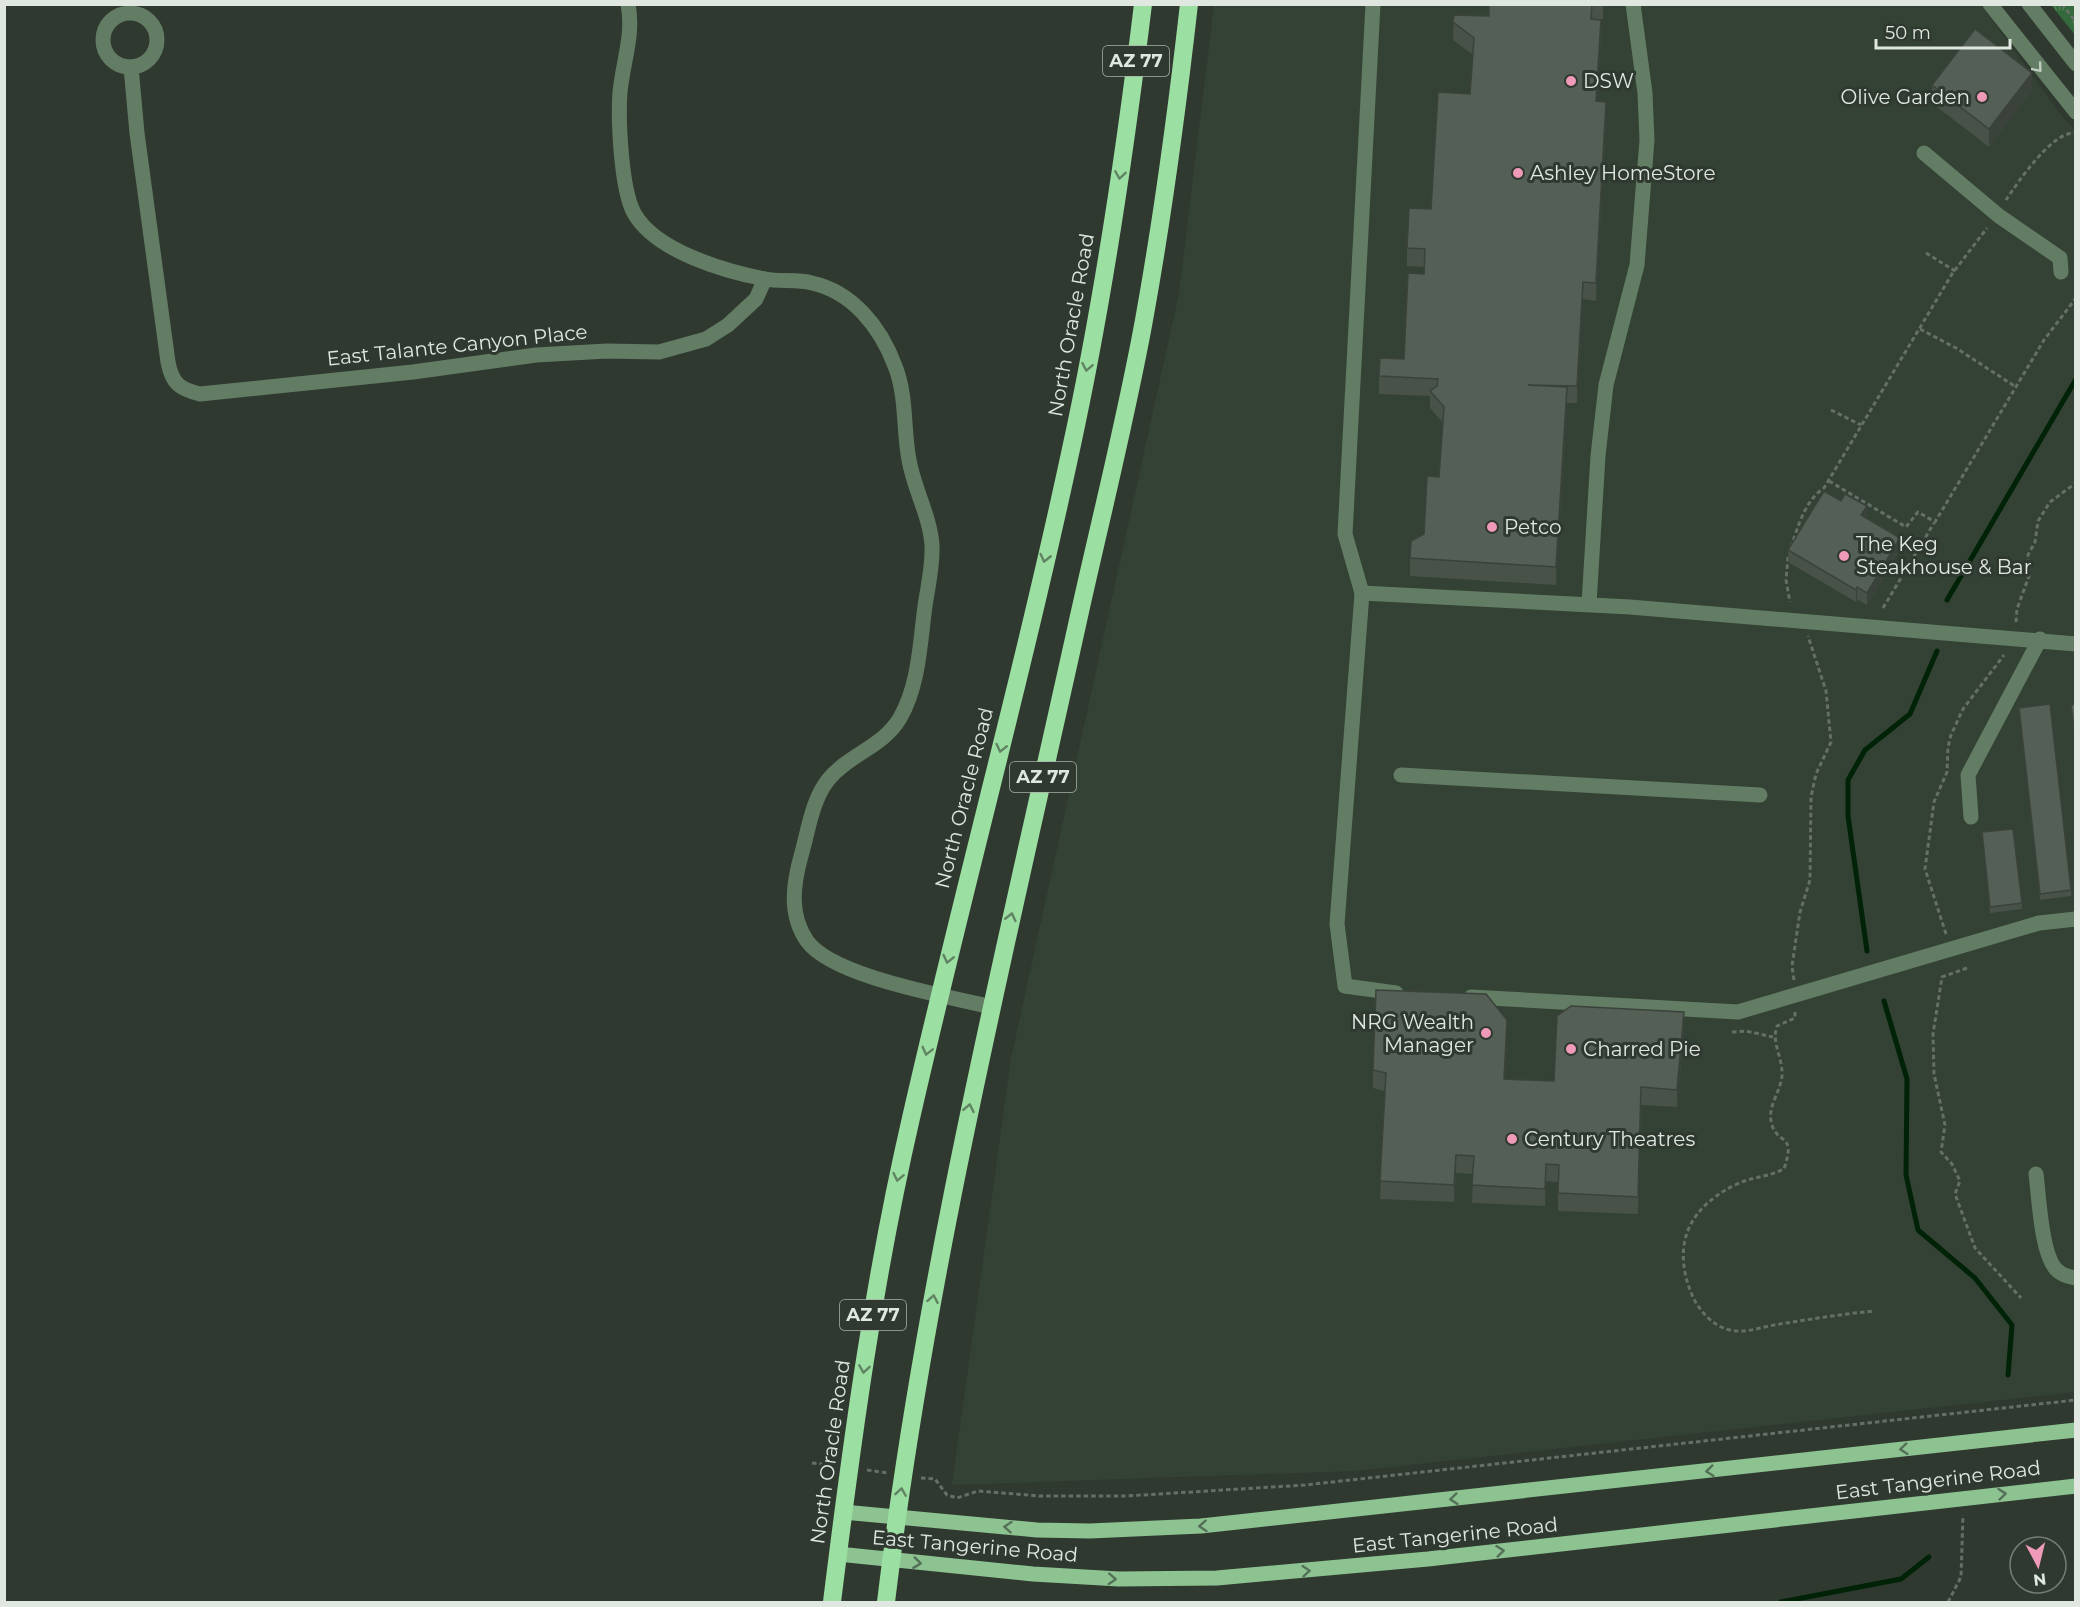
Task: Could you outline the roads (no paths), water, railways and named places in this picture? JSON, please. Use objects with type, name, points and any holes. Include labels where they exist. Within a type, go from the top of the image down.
[{"type":"highway","name":"North Oracle Road","points":[[832,1602],[848,1467],[897,1185],[1071,449],[1099,305],[1129,117],[1143,4]]},
{"type":"highway","name":"AZ 77","points":[[886,1602],[897,1516],[946,1226],[990,1007],[1142,332],[1177,110],[1189,4]]},
{"type":"main road","name":"East Tangerine Road","points":[[843,1512],[1037,1530],[1090,1531],[1201,1526],[2076,1430]]},
{"type":"main road","name":"East Tangerine Road","points":[[838,1554],[1033,1574],[1119,1579],[1217,1578],[1428,1559],[2076,1486]]},
{"type":"street","points":[[628,4],[631,32],[620,89],[619,113],[627,193],[632,209],[640,222],[666,244],[705,261],[765,279],[810,282],[834,290],[853,304],[882,336],[897,369],[909,460],[932,546],[915,676],[909,699],[890,733],[839,768],[821,790],[793,895],[799,926],[809,944],[845,967],[897,984],[990,1007]]},
{"type":"street","points":[[1373,4],[1345,534],[1362,593],[1336,924],[1345,986],[1375,992],[1411,994]]},
{"type":"street","points":[[1589,604],[1598,456],[1606,385],[1637,264],[1646,151],[1645,93],[1633,4]]},
{"type":"street","points":[[1990,4],[2076,112]]},
{"type":"street","points":[[2029,4],[2076,64]]},
{"type":"street","name":"East Talante Canyon Place","points":[[131,67],[137,133],[168,362],[171,379],[184,390],[200,394],[413,372],[536,355],[608,351],[659,352],[706,339],[728,325],[756,299],[765,279]]},
{"type":"street","points":[[1924,153],[1996,213],[2060,258],[2061,272]]},
{"type":"street","points":[[1362,593],[1589,604],[2040,639],[2076,644]]},
{"type":"street","points":[[1971,817],[1968,775],[2040,639]]},
{"type":"street","points":[[1401,775],[1760,795]]},
{"type":"street","points":[[1453,996],[1738,1012],[2039,923],[2076,919]]},
{"type":"street","points":[[2036,1174],[2051,1263],[2057,1271],[2076,1278]]},
{"type":"waterway","points":[[1947,600],[2076,379]]},
{"type":"waterway","points":[[1867,951],[1848,816],[1848,780],[1865,750],[1910,714],[1937,651]]},
{"type":"waterway","points":[[1884,1001],[1907,1079],[1906,1175],[1918,1230],[1975,1278],[2012,1325],[2008,1375]]},
{"type":"waterway","points":[[1781,1602],[1901,1579],[1929,1557]]},
{"type":"place","name":"DSW","points":[[1571,81]]},
{"type":"place","name":"Olive Garden","points":[[1982,97]]},
{"type":"place","name":"Ashley HomeStore","points":[[1518,173]]},
{"type":"place","name":"Petco","points":[[1492,527]]},
{"type":"place","name":"The Keg Steakhouse & Bar","points":[[1844,556]]},
{"type":"place","name":"NRG Wealth Manager","points":[[1486,1033]]},
{"type":"place","name":"Charred Pie","points":[[1571,1049]]},
{"type":"place","name":"Century Theatres","points":[[1512,1139]]}]
